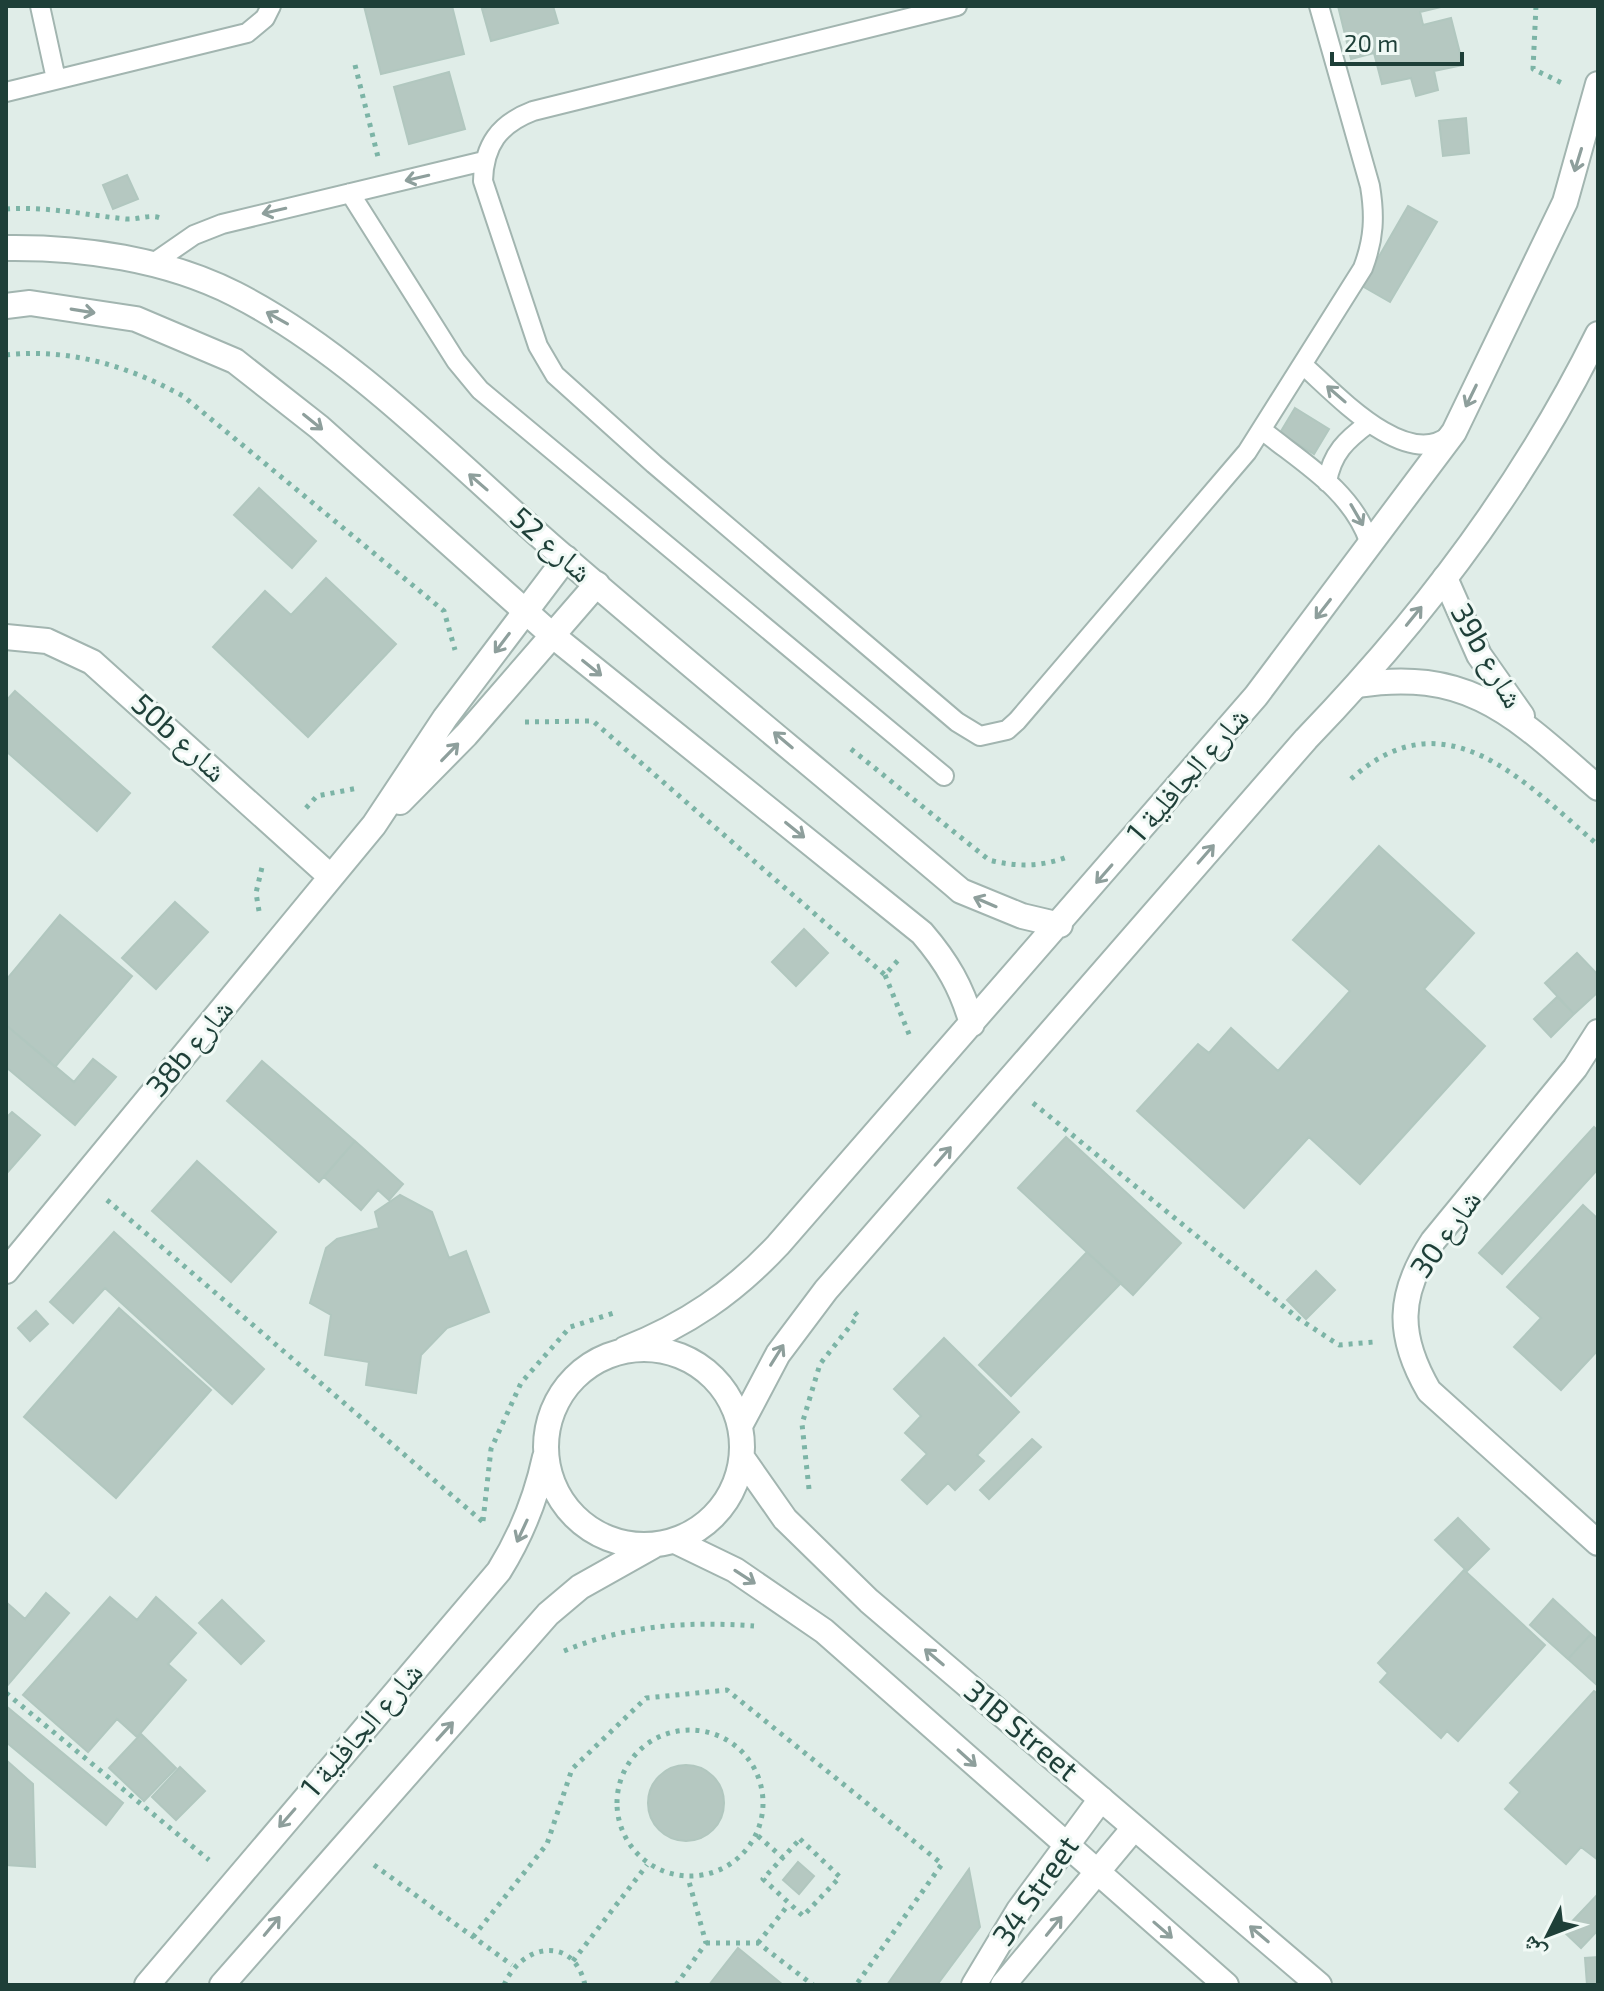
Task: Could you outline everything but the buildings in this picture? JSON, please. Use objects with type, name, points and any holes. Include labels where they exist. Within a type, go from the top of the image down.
[{"type":"street","name":"شارع الجافلية 1","points":[[625,1349],[669,1332],[709,1308],[746,1279],[1060,925],[1256,696],[1454,432],[1565,202],[1597,91]]},
{"type":"street","name":"شارع 52","points":[[6,248],[56,247],[152,264],[232,293],[306,334],[961,891],[1022,916],[1060,925]]},
{"type":"street","points":[[6,306],[30,303],[136,319],[235,361],[319,427],[552,635],[922,933],[946,960],[963,990],[972,1024]]},
{"type":"street","points":[[741,1424],[778,1354],[826,1290],[1306,739],[1358,685],[1445,578],[1508,493],[1558,413],[1598,334]]},
{"type":"street","name":"38b شارع","points":[[6,1271],[374,825],[471,683],[566,558]]},
{"type":"street","name":"39b شارع","points":[[1445,578],[1479,655],[1532,731]]},
{"type":"street","name":"38b شارع","points":[[374,825],[437,766],[597,584]]},
{"type":"street","name":"50b شارع","points":[[6,637],[47,641],[92,662],[331,877]]},
{"type":"street","name":"39b شارع","points":[[1358,685],[1402,680],[1458,688],[1490,702],[1532,731],[1598,788]]},
{"type":"street","name":"شارع 30","points":[[1598,1032],[1575,1068],[1421,1259],[1406,1298],[1405,1330],[1412,1362],[1429,1391],[1598,1543]]},
{"type":"street","name":"شارع 30","points":[[1575,1068],[1598,1051]]},
{"type":"street","points":[[625,1349],[663,1350],[698,1363],[726,1390],[741,1424],[743,1459],[736,1486],[721,1510],[700,1529],[664,1544],[615,1541],[581,1523],[557,1493],[545,1457],[548,1420],[564,1387],[591,1363],[625,1349]]},
{"type":"street","name":"شارع الجافلية 1","points":[[147,1985],[233,1880],[499,1571],[521,1536],[536,1497],[545,1457]]},
{"type":"street","name":"31B Street","points":[[743,1459],[785,1519],[869,1601],[1319,1985]]},
{"type":"street","name":"شارع الجافلية 1","points":[[222,1985],[548,1614],[580,1587],[664,1544]]},
{"type":"street","name":"31B Street","points":[[664,1544],[735,1570],[824,1631],[1221,1983]]},
{"type":"street","name":"34 Street","points":[[974,1985],[1012,1920],[1101,1799]]},
{"type":"street","name":"34 Street","points":[[1003,1985],[1134,1828]]},
{"type":"lane","points":[[40,6],[56,79]]},
{"type":"lane","points":[[6,92],[247,33],[265,18],[271,6]]},
{"type":"lane","points":[[957,6],[533,111],[501,128],[490,143],[484,161],[483,181],[538,346],[555,375],[654,464],[957,722],[980,736],[1007,730],[1017,721],[1247,452],[1363,268],[1373,241],[1375,214],[1370,186],[1319,6]]},
{"type":"lane","points":[[152,264],[194,235],[222,224],[484,161]]},
{"type":"lane","points":[[350,193],[456,361],[480,390],[944,776]]},
{"type":"lane","points":[[1303,365],[1369,423],[1391,437],[1415,444],[1442,442],[1454,432]]},
{"type":"lane","points":[[1327,482],[1330,464],[1338,449],[1369,423]]},
{"type":"lane","points":[[1262,430],[1346,497],[1361,518],[1369,541],[1363,557]]},
{"type":"path","points":[[1536,6],[1533,69],[1597,91]]},
{"type":"path","points":[[355,65],[386,185]]},
{"type":"path","points":[[6,355],[79,357],[151,378],[183,396],[444,611],[458,659],[457,673],[471,683]]},
{"type":"path","points":[[494,703],[518,722],[593,721],[885,975],[922,933]]},
{"type":"path","points":[[1351,779],[1376,760],[1401,749],[1426,744],[1453,745],[1479,752],[1502,764],[1598,845]]},
{"type":"path","points":[[261,920],[256,893],[260,868],[282,833]]},
{"type":"path","points":[[1007,1082],[1299,1319],[1339,1345],[1368,1344],[1405,1330]]},
{"type":"path","points":[[82,1179],[483,1522]]},
{"type":"path","points":[[815,1501],[808,1487],[802,1424],[820,1364],[858,1316],[826,1290]]},
{"type":"path","points":[[479,1533],[483,1522],[491,1449],[521,1383],[570,1327],[624,1310]]},
{"type":"path","points":[[552,1656],[590,1640],[644,1627],[699,1622],[755,1626],[780,1599]]},
{"type":"path","points":[[473,1937],[547,1844],[572,1769],[646,1698],[727,1690],[942,1864],[856,1985]]},
{"type":"path","points":[[6,1693],[233,1880]]},
{"type":"path","points":[[671,1729],[713,1731],[748,1756],[765,1795],[758,1836],[729,1867],[688,1878],[647,1865],[621,1831],[616,1789],[635,1752],[671,1729]]},
{"type":"path","points":[[758,1836],[783,1858]]},
{"type":"path","points":[[800,1839],[840,1877],[803,1916],[763,1879],[783,1858],[800,1839]]},
{"type":"path","points":[[345,1844],[512,1965]]},
{"type":"path","points":[[573,1961],[647,1865]]},
{"type":"path","points":[[688,1878],[706,1943]]},
{"type":"path","points":[[758,1943],[789,1904]]},
{"type":"path","points":[[706,1943],[758,1943],[813,1985]]},
{"type":"path","points":[[676,1985],[706,1943]]},
{"type":"path","points":[[504,1985],[512,1965],[531,1952],[553,1951],[573,1961],[585,1985]]}]
